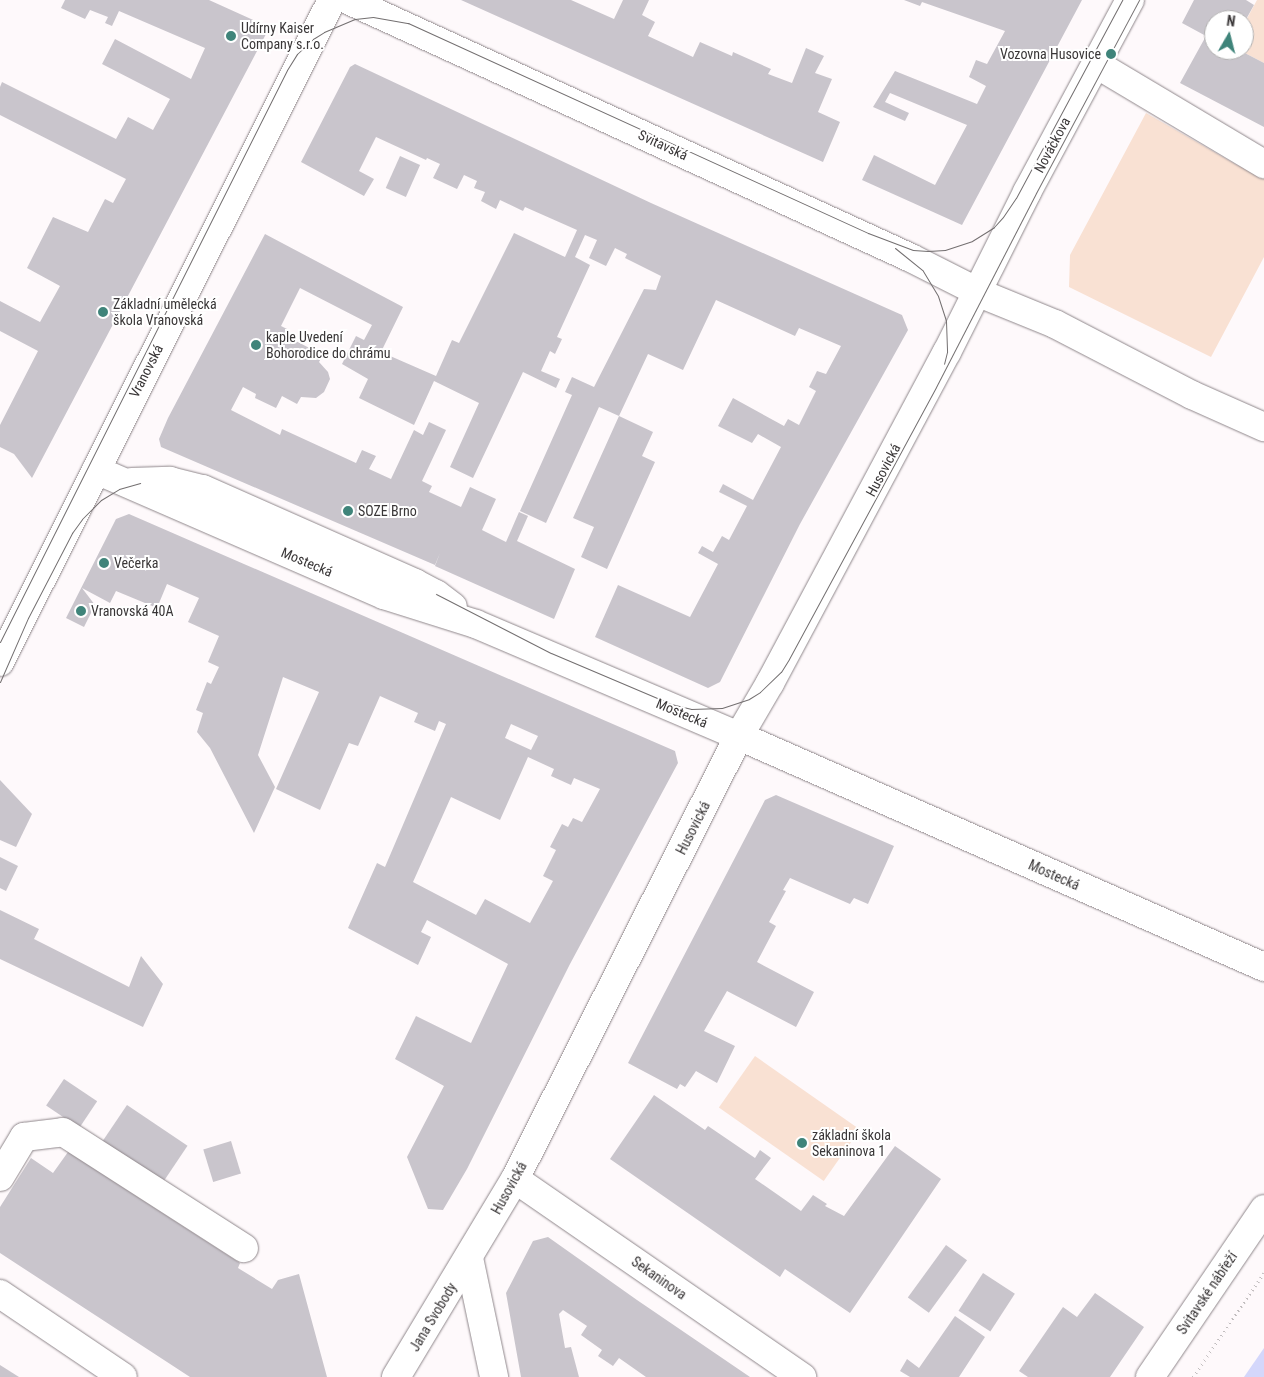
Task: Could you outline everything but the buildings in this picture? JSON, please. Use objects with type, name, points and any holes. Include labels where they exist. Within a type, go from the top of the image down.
[{"type":"street","name":"Vranovská","points":[[0,662],[20,617],[107,475],[332,0]]},
{"type":"street","name":"Svitavská","points":[[348,0],[911,258],[978,292],[1054,324],[1192,395],[1264,427]]},
{"type":"street","name":"Nováčkova","points":[[978,292],[1027,192],[1130,0]]},
{"type":"street","points":[[1096,64],[1264,164]]},
{"type":"street","name":"Husovická","points":[[469,1258],[515,1179],[739,736],[770,683],[978,292]]},
{"type":"street","name":"Mostecká","points":[[107,475],[384,595],[476,624],[739,736],[1264,967]]},
{"type":"street","points":[[0,1177],[24,1137],[63,1132],[244,1248]]},
{"type":"street","name":"Sekaninova","points":[[515,1179],[802,1377]]},
{"type":"street","name":"Svitavské nábřeží","points":[[1150,1377],[1264,1210]]},
{"type":"street","points":[[469,1258],[494,1377]]},
{"type":"street","name":"Jana Svobody","points":[[396,1377],[469,1258]]},
{"type":"street","points":[[0,1294],[123,1377]]},
{"type":"path","points":[[1193,1377],[1264,1273]]},
{"type":"shaded area","points":[[1257,0],[1264,0],[1264,63],[1254,58],[1254,10],[1252,10]]},
{"type":"shaded area","points":[[1146,113],[1237,165],[1264,176],[1264,257],[1211,357],[1069,287],[1070,255]]},
{"type":"shaded area","points":[[755,1056],[860,1129],[824,1181],[719,1108]]},
{"type":"water","points":[[1264,1348],[1264,1377],[1244,1377]]},
{"type":"tram line","points":[[0,642],[287,70],[297,54],[313,39],[324,32],[355,19],[373,17],[408,23],[868,233],[913,250],[928,251],[945,250],[972,241],[994,227],[1003,217],[1016,198],[1122,0]]},
{"type":"tram line","points":[[436,594],[551,653],[671,704],[691,709],[722,708],[749,699],[760,692],[781,672],[789,659],[936,387],[1036,193],[1139,0]]},
{"type":"tram line","points":[[895,248],[923,271],[938,296],[946,321],[947,352],[944,364]]},
{"type":"tram line","points":[[0,682],[28,618],[72,533],[82,519],[101,500],[119,489],[140,483]]},
{"type":"place","name":"Udírny Kaiser Company s.r.o.","points":[[231,36]]},
{"type":"place","name":"Vozovna Husovice","points":[[1111,54]]},
{"type":"place","name":"Základní umělecká škola Vranovská","points":[[103,312]]},
{"type":"place","name":"kaple Uvedení Bohorodice do chrámu","points":[[256,345]]},
{"type":"place","name":"SOZE Brno","points":[[348,511]]},
{"type":"place","name":"Večerka","points":[[104,563]]},
{"type":"place","name":"Vranovská 40A","points":[[81,611]]},
{"type":"place","name":"základní škola Sekaninova 1","points":[[802,1143]]}]
